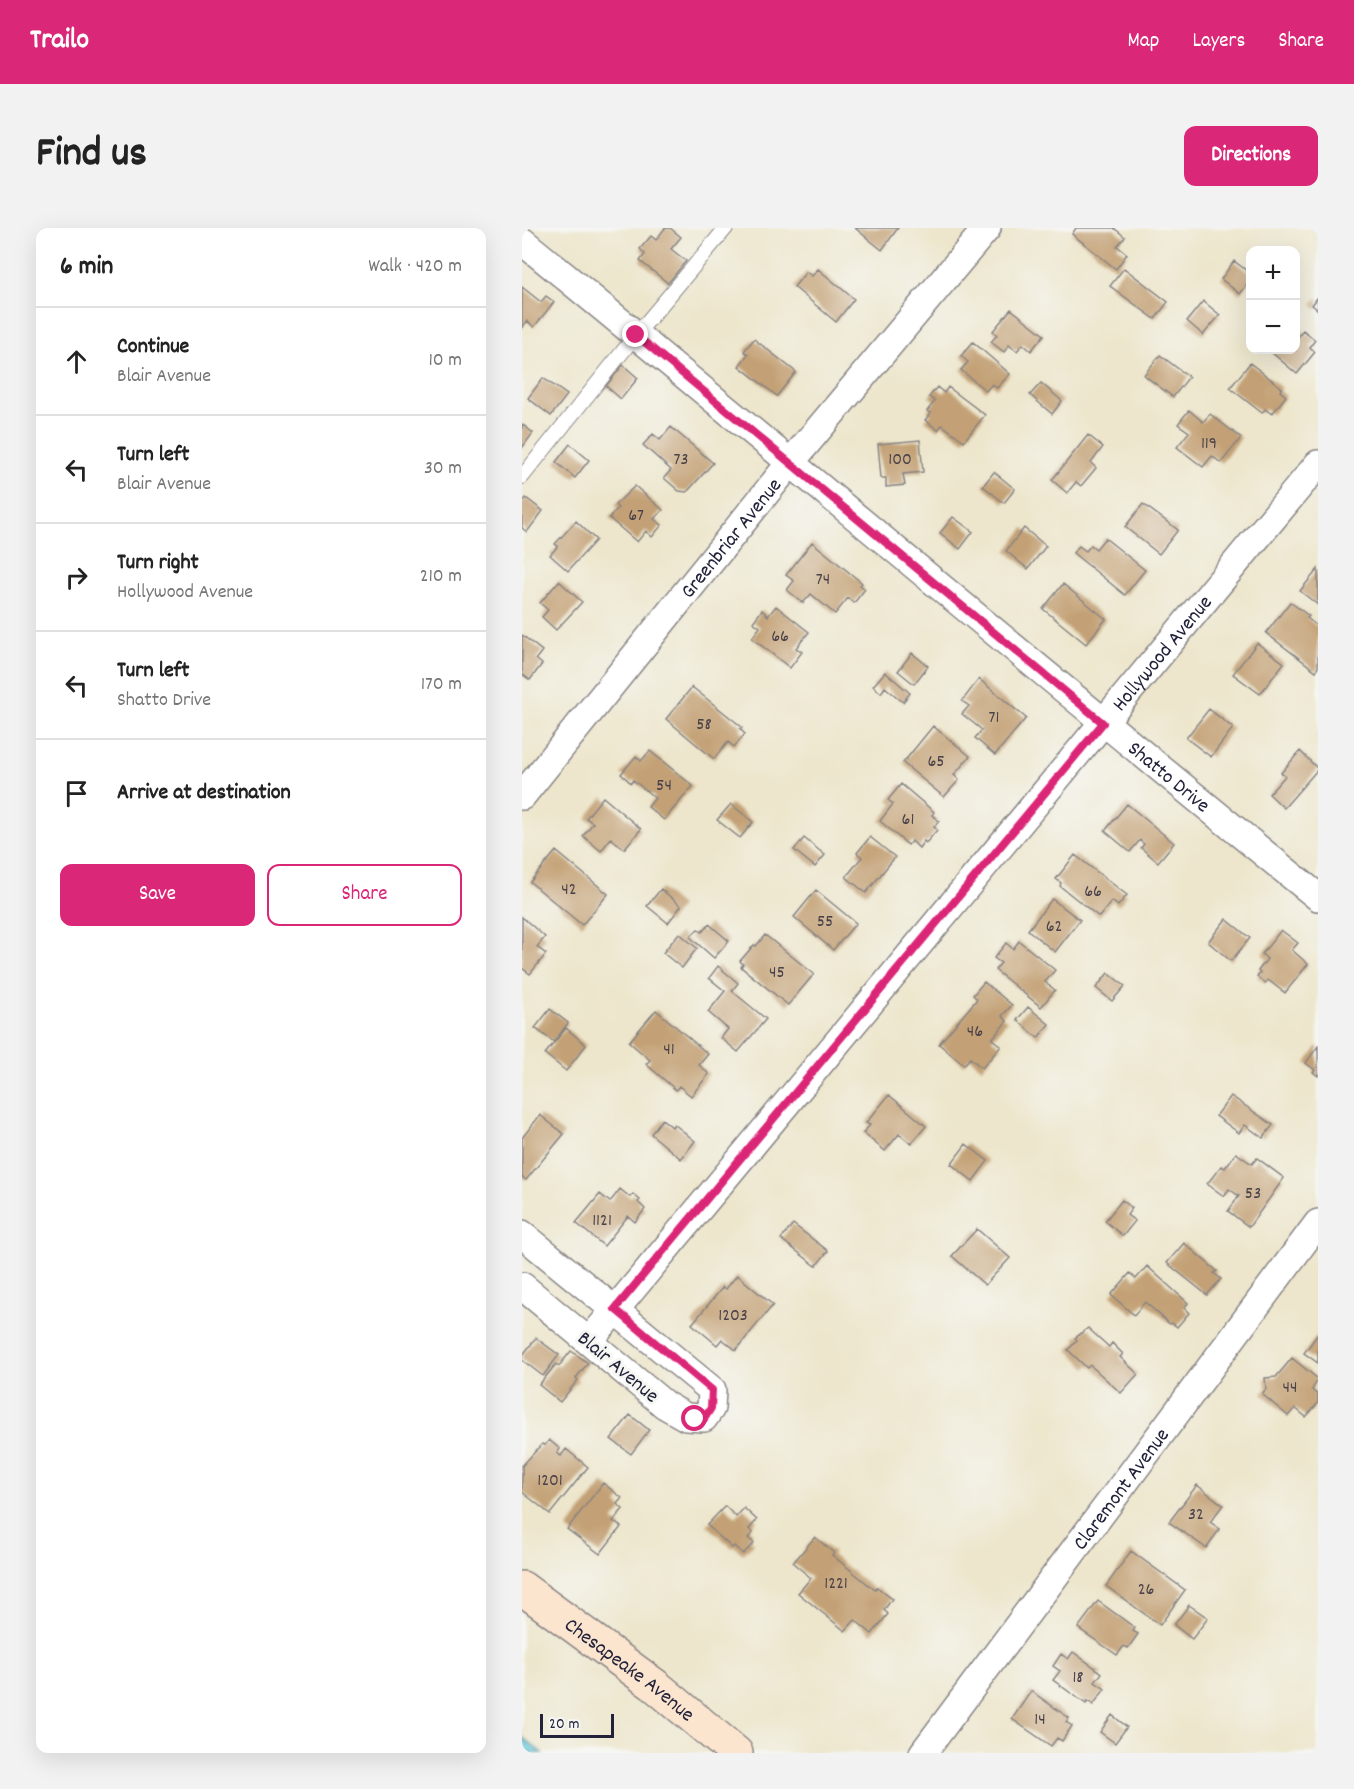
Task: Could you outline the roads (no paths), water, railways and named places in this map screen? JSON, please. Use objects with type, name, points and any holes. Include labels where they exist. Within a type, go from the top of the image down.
[{"type":"main road","name":"Chesapeake Avenue","points":[[522,1588],[657,1687],[736,1753]]},
{"type":"street","name":"Greenbriar Avenue","points":[[522,796],[791,462],[987,228]]},
{"type":"street","name":"Shatto Drive","points":[[522,241],[1103,723],[1318,897]]},
{"type":"street","name":"Hollywood Avenue","points":[[590,1340],[1318,464]]},
{"type":"street","name":"Claremont Avenue","points":[[923,1753],[1318,1223]]},
{"type":"street","name":"Blair Avenue","points":[[522,1234],[712,1390],[711,1408],[704,1419],[686,1418],[665,1405],[590,1340],[522,1286]]},
{"type":"lane","points":[[522,477],[636,335],[726,228]]},
{"type":"water","points":[[522,1737],[542,1753],[522,1753]]}]
